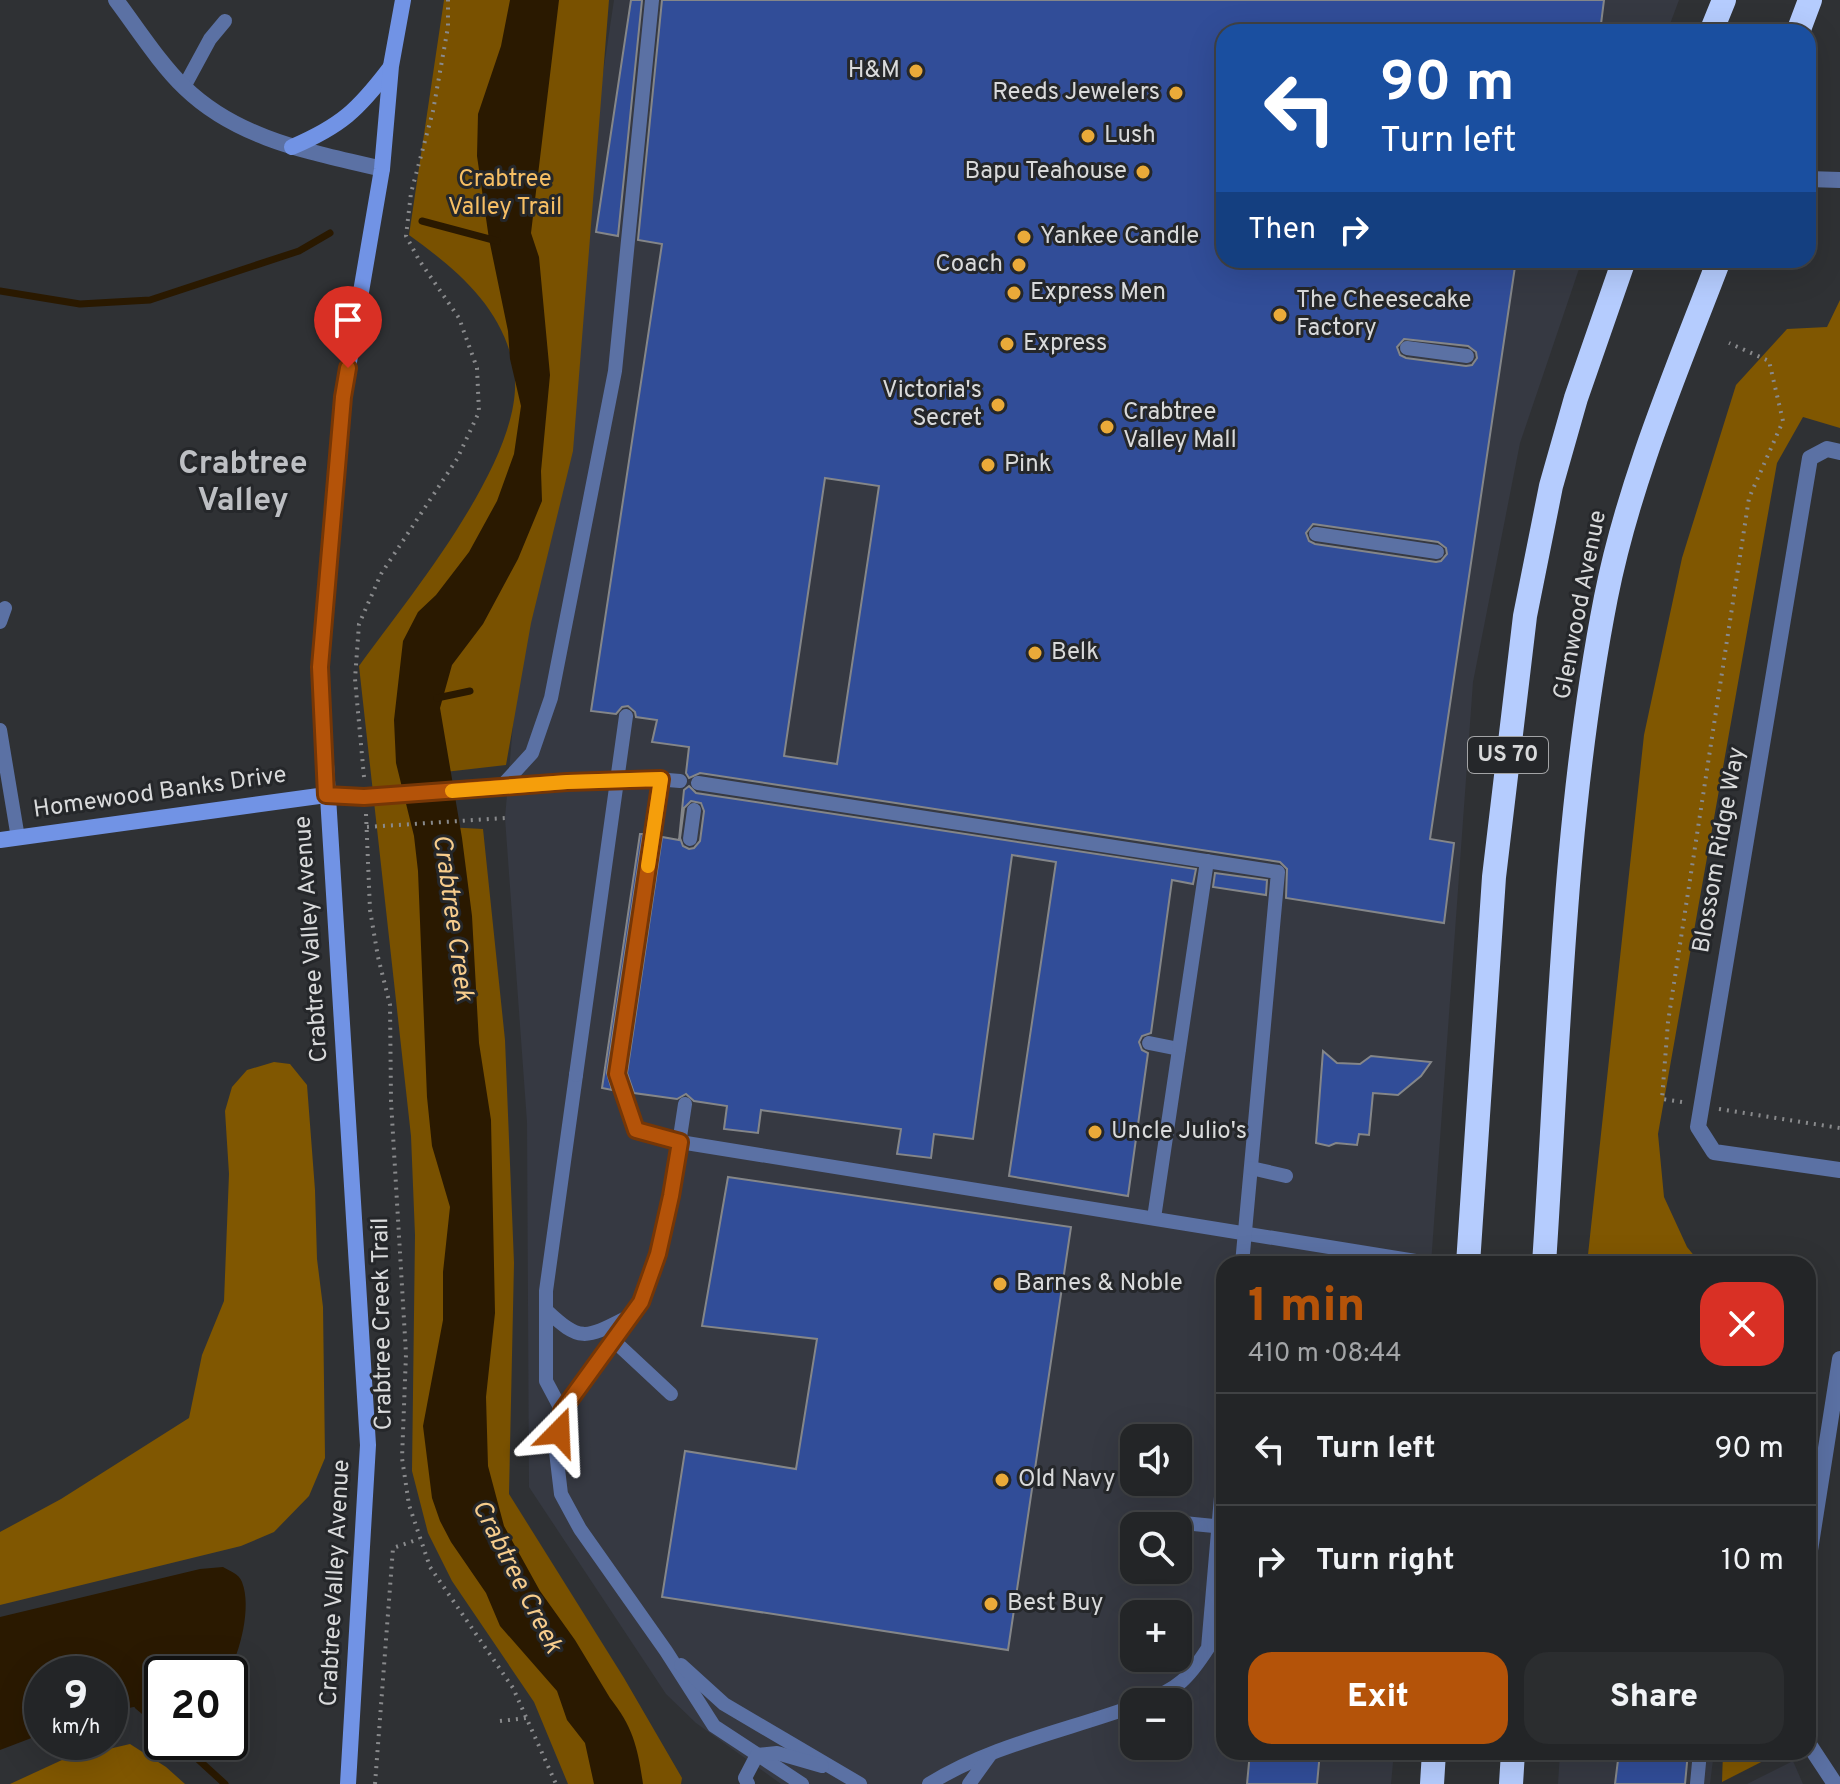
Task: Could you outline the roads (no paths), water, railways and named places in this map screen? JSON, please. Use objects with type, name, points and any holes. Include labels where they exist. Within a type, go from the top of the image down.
[{"type":"highway","points":[[1714,24],[1724,0]]},
{"type":"highway","points":[[1801,24],[1810,0]]},
{"type":"highway","name":"Glenwood Avenue","points":[[1469,1256],[1494,877],[1525,616],[1551,486],[1576,398],[1621,268]]},
{"type":"highway","name":"Glenwood Avenue","points":[[1545,1256],[1575,809],[1604,610],[1627,513],[1649,443],[1716,268]]},
{"type":"highway","points":[[1432,1784],[1434,1760]]},
{"type":"highway","points":[[1511,1784],[1512,1760]]},
{"type":"street","points":[[116,0],[184,87],[238,127],[292,147],[382,169]]},
{"type":"street","name":"Crabtree Valley Avenue","points":[[348,1784],[368,1445],[320,667],[343,397],[382,169],[391,66],[403,0]]},
{"type":"street","points":[[292,147],[343,121],[361,105],[391,66]]},
{"type":"street","points":[[1816,179],[1840,180]]},
{"type":"street","name":"Blossom Ridge Way","points":[[1840,452],[1827,449],[1810,458],[1698,1127],[1714,1152],[1840,1170]]},
{"type":"street","name":"Homewood Banks Drive","points":[[0,840],[326,795]]},
{"type":"street","points":[[1816,1512],[1840,1359]]},
{"type":"street","points":[[1816,1755],[1835,1784]]},
{"type":"lane","points":[[499,789],[532,753],[551,698],[615,371],[652,0]]},
{"type":"lane","points":[[184,87],[210,39],[225,21]]},
{"type":"lane","points":[[1407,348],[1467,356]]},
{"type":"lane","points":[[1316,534],[1437,552]]},
{"type":"lane","points":[[562,1411],[546,1381],[546,1291],[626,716]]},
{"type":"lane","points":[[0,730],[18,838]]},
{"type":"lane","points":[[661,779],[617,1074],[636,1130],[680,1142],[1385,1256]]},
{"type":"lane","points":[[326,795],[364,797],[567,782],[680,781]]},
{"type":"lane","points":[[698,783],[1278,872],[1243,1256]]},
{"type":"lane","points":[[690,839],[694,810]]},
{"type":"lane","points":[[1154,1218],[1207,861]]},
{"type":"lane","points":[[1149,1043],[1179,1049]]},
{"type":"lane","points":[[685,1104],[671,1196],[658,1254],[641,1302],[562,1411],[556,1452],[561,1494],[580,1529],[666,1651],[714,1726],[802,1784]]},
{"type":"lane","points":[[1251,1168],[1286,1176]]},
{"type":"lane","points":[[546,1310],[569,1331],[595,1334],[630,1316]]},
{"type":"lane","points":[[612,1339],[671,1394]]},
{"type":"lane","points":[[1192,1524],[1216,1527]]},
{"type":"lane","points":[[1177,1688],[1208,1648],[1216,1625]]},
{"type":"lane","points":[[666,1651],[724,1704],[860,1784]]},
{"type":"lane","points":[[929,1784],[993,1751],[1120,1711]]},
{"type":"lane","points":[[969,1784],[993,1751]]},
{"type":"lane","points":[[757,1755],[777,1753],[845,1773]]},
{"type":"lane","points":[[748,1784],[745,1778],[757,1755]]},
{"type":"lane","points":[[1697,1784],[1699,1760]]},
{"type":"water","name":"Crabtree Creek","points":[[510,0],[559,0],[531,233],[539,257],[550,375],[541,471],[542,501],[518,559],[483,624],[452,665],[440,708],[472,916],[479,1043],[491,1120],[495,1313],[486,1397],[488,1466],[504,1526],[540,1591],[575,1640],[629,1728],[643,1784],[594,1784],[585,1743],[567,1720],[557,1691],[500,1626],[486,1593],[440,1521],[432,1498],[423,1426],[443,1320],[443,1272],[450,1207],[432,1146],[427,1097],[418,871],[414,836],[396,763],[394,720],[403,641],[418,612],[436,595],[469,552],[497,501],[514,454],[521,406],[510,359],[508,331],[489,239],[477,156],[478,114],[501,46]]},
{"type":"water","points":[[223,1567],[241,1579],[246,1604],[236,1656],[144,1656],[144,1705],[128,1708],[128,1656],[24,1656],[24,1741],[0,1750],[0,1617],[200,1569]]},
{"type":"waterway","points":[[422,221],[497,241]]},
{"type":"waterway","points":[[0,291],[80,304],[150,300],[299,251],[330,233]]},
{"type":"waterway","points":[[437,698],[470,691]]},
{"type":"waterway","points":[[138,1706],[144,1711]]},
{"type":"waterway","points":[[199,1760],[225,1784]]},
{"type":"place","name":"H&M","points":[[916,71]]},
{"type":"place","name":"Reeds Jewelers","points":[[1176,93]]},
{"type":"place","name":"Lush","points":[[1088,136]]},
{"type":"place","name":"Bapu Teahouse","points":[[1143,172]]},
{"type":"place","name":"Yankee Candle","points":[[1024,237]]},
{"type":"place","name":"Coach","points":[[1019,265]]},
{"type":"place","name":"Express Men","points":[[1014,293]]},
{"type":"place","name":"The Cheesecake Factory","points":[[1280,315]]},
{"type":"place","name":"Express","points":[[1007,344]]},
{"type":"place","name":"Victoria's Secret","points":[[998,405]]},
{"type":"place","name":"Crabtree Valley Mall","points":[[1107,427]]},
{"type":"place","name":"Pink","points":[[988,465]]},
{"type":"place","name":"Belk","points":[[1035,653]]},
{"type":"place","name":"Uncle Julio's","points":[[1095,1132]]},
{"type":"place","name":"Barnes & Noble","points":[[1000,1284]]},
{"type":"place","name":"Old Navy","points":[[1002,1480]]},
{"type":"place","name":"Best Buy","points":[[991,1604]]},
{"type":"district","name":"Crabtree Valley","points":[[243,484]]},
{"type":"park label","name":"Crabtree Valley Trail","points":[[505,194]]}]
